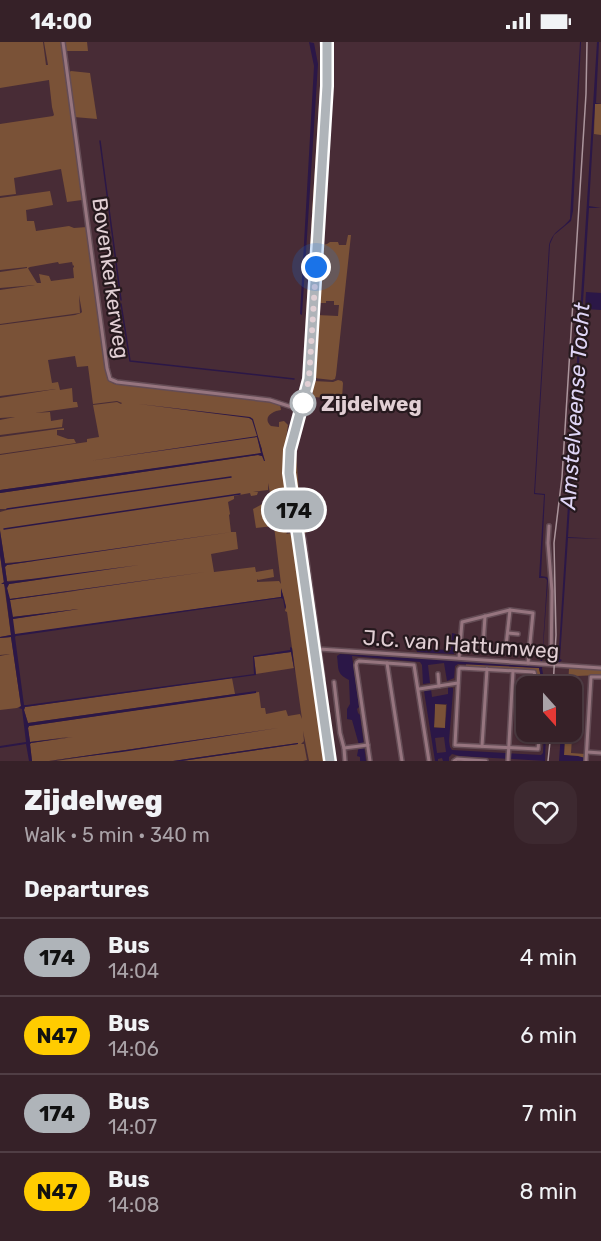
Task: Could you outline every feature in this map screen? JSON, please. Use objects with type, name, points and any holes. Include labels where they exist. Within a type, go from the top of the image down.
[{"type":"main road","points":[[325,42],[327,86],[309,379],[290,450],[289,473],[295,533],[330,761]]},
{"type":"street","name":"Bovenkerkerweg","points":[[63,42],[110,379],[117,382],[270,400],[301,410]]},
{"type":"street","points":[[549,526],[552,591],[551,664]]},
{"type":"street","points":[[295,533],[301,532],[304,539],[323,678]]},
{"type":"street","points":[[506,646],[510,610]]},
{"type":"street","points":[[459,658],[462,622],[510,610],[534,612],[528,663]]},
{"type":"street","points":[[483,646],[485,616]]},
{"type":"street","points":[[507,633],[518,634]]},
{"type":"street","name":"J.C. van Hattumweg","points":[[319,649],[601,668]]},
{"type":"street","points":[[370,761],[356,664],[359,662],[414,665],[429,761]]},
{"type":"street","points":[[387,663],[402,761]]},
{"type":"street","points":[[535,676],[534,672],[460,668],[455,745],[509,750],[538,749],[539,742]]},
{"type":"street","points":[[482,746],[486,669]]},
{"type":"street","points":[[508,761],[513,671]]},
{"type":"street","points":[[438,674],[439,686]]},
{"type":"street","points":[[586,761],[591,677],[601,677]]},
{"type":"street","points":[[334,682],[345,761]]},
{"type":"street","points":[[418,688],[458,683]]},
{"type":"street","points":[[344,748],[366,745]]},
{"type":"street","points":[[587,752],[601,753]]},
{"type":"street","points":[[454,761],[458,759],[486,761]]},
{"type":"shaded area","points":[[0,42],[43,42],[46,65],[48,65],[44,42],[61,42],[82,200],[67,202],[61,169],[14,178],[16,194],[0,196],[0,124],[54,115],[49,80],[0,88]]},
{"type":"shaded area","points":[[64,42],[87,42],[88,51],[65,51]]},
{"type":"shaded area","points":[[322,58],[325,73],[322,119],[318,119]]},
{"type":"shaded area","points":[[71,71],[90,73],[97,119],[74,117],[68,73]]},
{"type":"shaded area","points":[[595,104],[601,104],[601,135],[594,134]]},
{"type":"shaded area","points":[[318,122],[322,122],[317,213],[312,212]]},
{"type":"shaded area","points":[[50,191],[53,205],[26,210],[27,221],[34,221],[36,231],[69,226],[87,227],[108,378],[111,382],[250,399],[280,405],[281,410],[272,413],[268,418],[268,423],[279,427],[279,422],[284,421],[288,425],[283,460],[292,531],[289,530],[284,497],[271,498],[268,483],[268,490],[253,492],[258,492],[257,495],[251,496],[250,493],[234,496],[234,499],[228,502],[231,532],[236,532],[238,549],[211,554],[214,572],[255,567],[256,572],[273,569],[274,577],[257,579],[257,582],[279,581],[281,584],[271,501],[282,501],[286,534],[293,535],[326,761],[309,761],[303,731],[304,741],[301,744],[304,744],[307,760],[303,761],[182,761],[298,743],[173,761],[56,761],[278,728],[49,761],[32,761],[31,743],[68,737],[30,742],[29,726],[259,692],[261,708],[265,708],[266,714],[286,710],[288,716],[300,714],[302,719],[287,612],[281,589],[281,597],[14,635],[12,619],[78,609],[12,617],[10,600],[82,590],[9,599],[7,588],[9,584],[50,578],[7,581],[5,567],[7,565],[34,561],[5,563],[0,512],[7,509],[0,509],[0,493],[262,456],[262,449],[257,435],[261,453],[258,454],[0,490],[0,455],[87,442],[87,439],[99,437],[93,405],[122,403],[117,401],[93,404],[88,366],[77,367],[75,356],[48,360],[52,383],[58,382],[60,390],[72,388],[73,402],[77,402],[78,407],[35,413],[50,412],[51,421],[63,419],[62,427],[0,435],[0,420],[15,417],[0,418],[0,398],[56,389],[0,396],[0,325],[75,315],[81,313],[82,312],[79,295],[80,313],[0,324],[0,290],[35,285],[0,288],[0,272],[27,267],[0,270],[0,198]],"holes":[[[58,262],[59,264],[72,262],[74,278],[51,281],[49,276],[39,274],[41,283],[37,283],[28,268]]]},
{"type":"shaded area","points":[[312,215],[317,215],[312,314],[306,316]]},
{"type":"shaded area","points":[[348,235],[351,235],[336,375],[332,380],[314,378],[317,315],[338,316],[339,305],[334,305],[334,301],[317,303],[321,245],[338,242],[339,245],[346,245]]},
{"type":"shaded area","points":[[306,318],[311,321],[308,373],[305,374],[303,373]]},
{"type":"shaded area","points":[[338,380],[343,383],[342,399],[313,397],[313,381]]},
{"type":"shaded area","points":[[295,410],[299,414],[289,446],[287,474],[286,450]]},
{"type":"shaded area","points":[[64,428],[64,430],[57,430],[57,435],[74,439],[76,443],[0,454],[0,437]]},
{"type":"shaded area","points":[[295,438],[299,494],[306,534],[299,529],[293,484],[292,461]]},
{"type":"shaded area","points":[[270,501],[273,526],[256,528],[253,509]]},
{"type":"shaded area","points":[[300,536],[303,539],[334,761],[332,761]]},
{"type":"shaded area","points":[[0,555],[11,635],[0,637]]},
{"type":"shaded area","points":[[11,637],[21,706],[0,710],[0,656],[10,654],[0,655],[0,638]]},
{"type":"shaded area","points":[[291,652],[294,668],[256,674],[254,657]]},
{"type":"shaded area","points":[[466,663],[539,668],[541,676],[537,676],[536,671],[466,667]]},
{"type":"shaded area","points":[[569,668],[601,670],[601,675],[569,676]]},
{"type":"shaded area","points":[[232,678],[235,694],[28,723],[24,710],[25,707]]},
{"type":"shaded area","points":[[435,704],[446,705],[445,728],[434,727]]},
{"type":"shaded area","points":[[565,742],[572,742],[571,753],[585,754],[585,758],[564,755]]},
{"type":"water","points":[[309,42],[314,43],[318,64],[302,315],[300,314],[314,66]]},
{"type":"water","points":[[581,42],[573,211],[571,221],[554,235],[570,219]]},
{"type":"water","name":"Amstelveense Tocht","points":[[597,42],[599,42],[596,103],[601,104],[595,104],[589,206],[601,208],[589,208],[568,537],[601,539],[568,538],[560,659],[562,660],[558,664]]},
{"type":"water","points":[[554,235],[550,244],[535,493],[545,494],[541,576],[548,579],[542,663],[540,661],[542,659],[547,580],[539,578],[544,495],[534,494],[549,245]]},
{"type":"water","points":[[586,292],[601,293],[601,310],[585,309]]},
{"type":"water","points":[[139,404],[250,417],[253,419],[265,461],[262,456],[258,455],[0,493],[0,490],[261,453],[257,437],[89,461],[257,436],[252,420],[249,418]]},
{"type":"water","points":[[0,531],[6,564],[232,532],[7,565],[5,567],[8,582],[139,565],[9,584],[7,588],[10,599],[205,572],[10,600],[13,617],[79,609],[13,619],[15,634],[281,597],[281,588],[286,607],[285,609],[281,598],[16,636],[24,705],[254,674],[253,656],[290,650],[290,647],[292,648],[295,674],[291,652],[254,657],[256,675],[25,707],[28,723],[256,691],[256,693],[29,726],[30,742],[73,737],[31,743],[32,761],[29,761],[26,744],[0,748],[0,746],[26,742],[22,709],[19,708],[21,706],[11,637],[0,638],[11,635],[5,587],[1,584],[4,582],[0,555]]},
{"type":"water","points":[[452,633],[456,634],[454,654],[417,652],[414,640],[417,639],[420,649],[451,650]]},
{"type":"water","points":[[340,654],[543,665],[543,676],[541,676],[539,668],[458,664],[455,666],[454,678],[447,681],[444,663],[428,665],[430,683],[423,684],[420,662],[352,656],[359,707],[357,709],[360,715],[366,761],[360,761],[360,757],[357,756],[359,745],[352,720],[347,719],[347,709],[350,704],[349,680],[339,671],[337,656]]},
{"type":"water","points":[[448,687],[453,688],[449,741],[452,750],[541,755],[544,742],[546,742],[545,761],[452,754],[449,761],[443,761],[442,758],[435,761],[424,691],[431,689],[432,697],[448,694]],"holes":[[[435,704],[447,704],[445,728],[434,728]],[[444,737],[446,752],[437,753],[435,738]]]},
{"type":"water","points":[[278,728],[122,752],[49,761]]},
{"type":"water","points":[[560,742],[565,742],[564,755],[585,758],[585,761],[559,761]]},
{"type":"water","points":[[298,743],[182,761],[173,761]]},
{"type":"waterway","points":[[100,141],[121,300]]},
{"type":"waterway","points":[[121,304],[130,361],[294,379]]},
{"type":"waterway","points":[[7,509],[231,477]]},
{"type":"waterway","points":[[4,529],[240,494]]},
{"type":"tram line","points":[[554,676],[556,635],[554,543],[562,477],[586,94],[587,42]]},
{"type":"tram line","points":[[548,761],[550,742]]},
{"type":"bus line","name":"174","points":[[327,42],[327,86],[309,379],[290,450],[289,473],[330,761]]},
{"type":"place","name":"Zijdelweg","points":[[303,403]]},
{"type":"route","points":[[303,403],[309,379],[316,267]]}]
